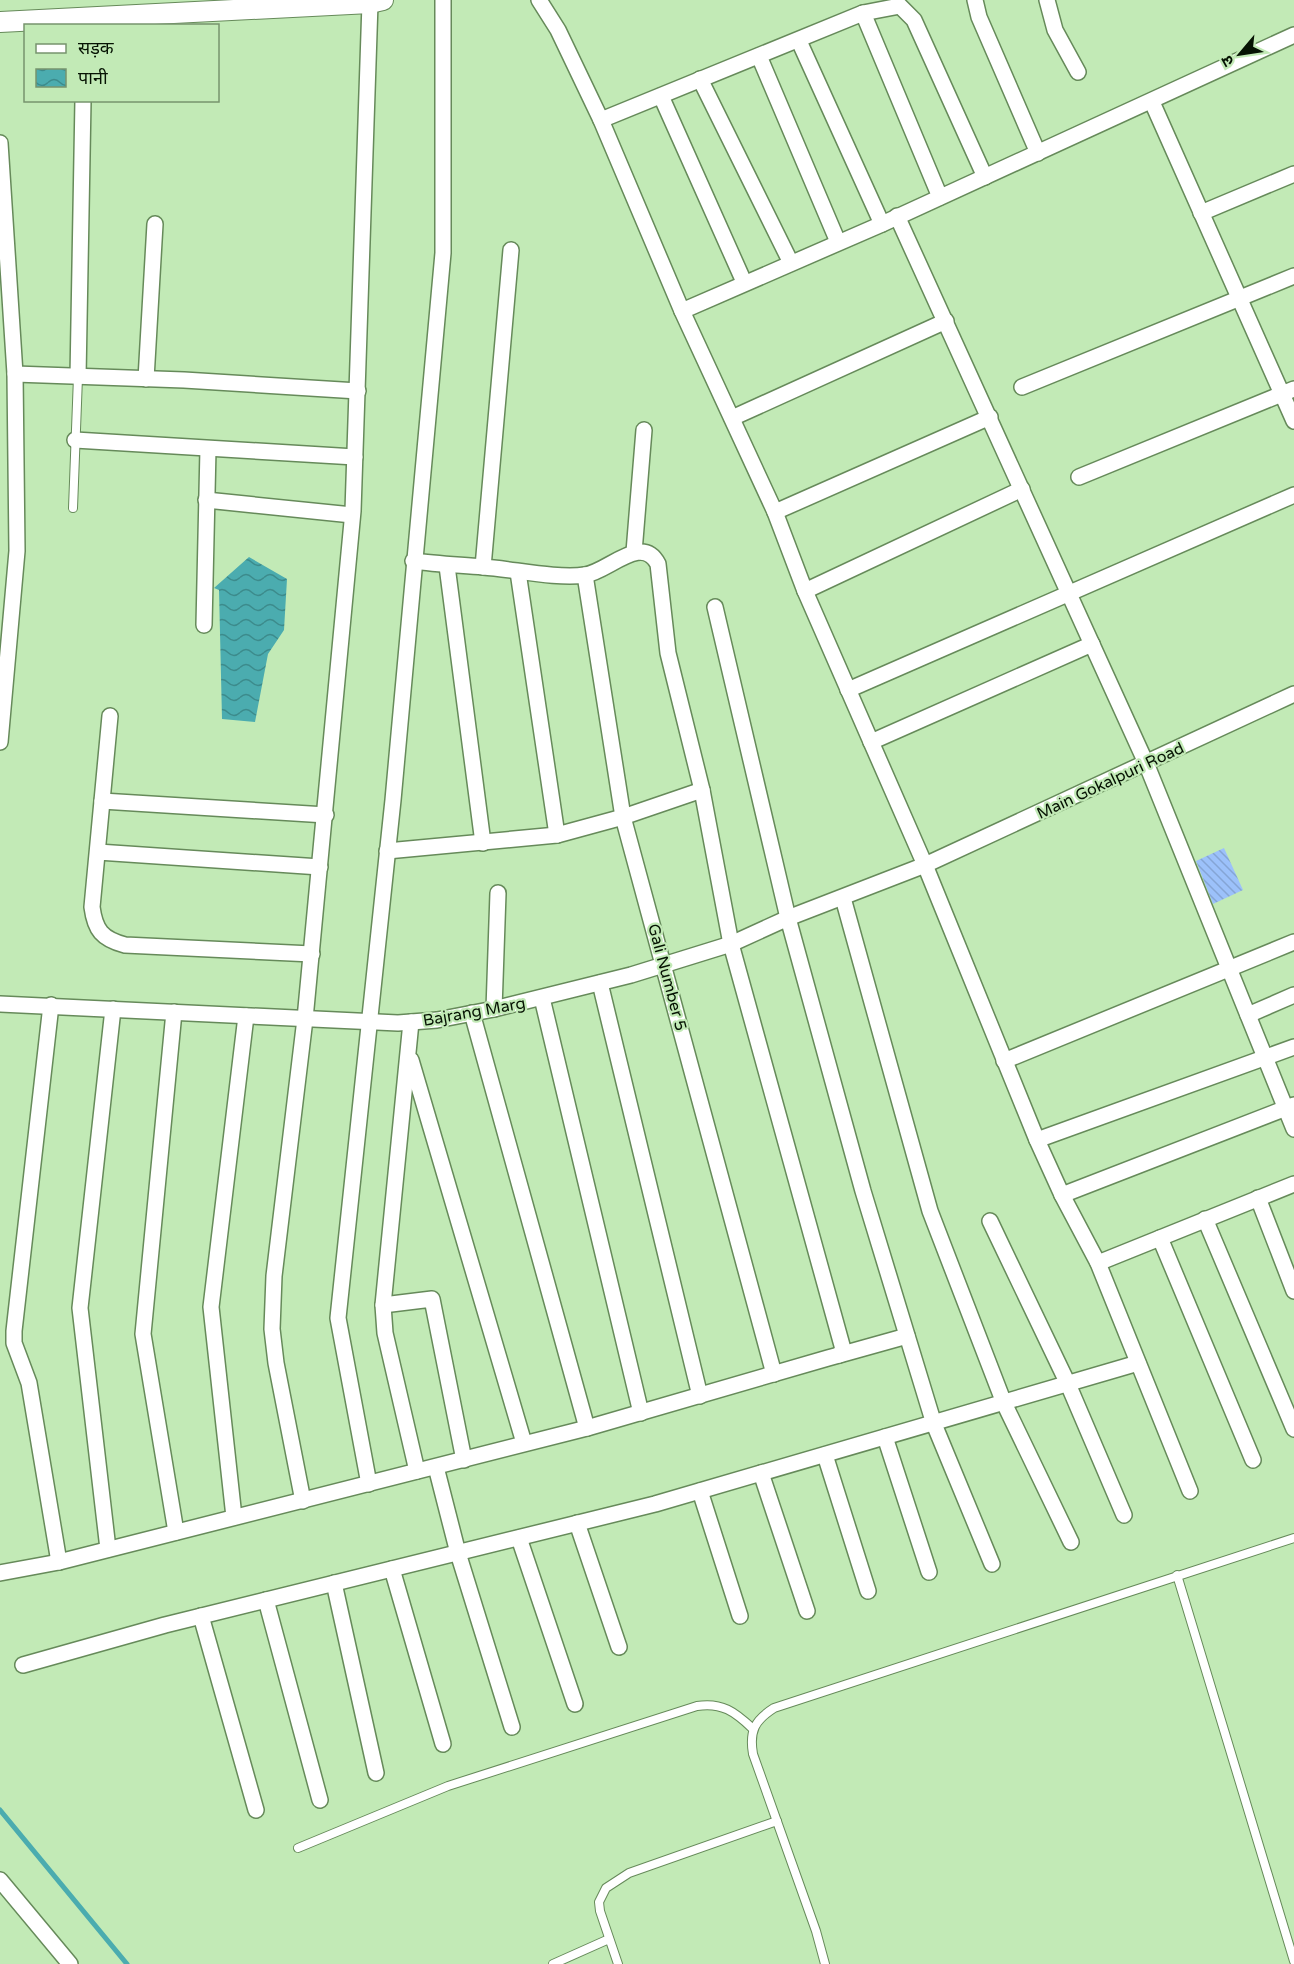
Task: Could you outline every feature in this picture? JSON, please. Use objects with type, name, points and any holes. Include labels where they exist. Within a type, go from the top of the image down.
[{"type":"street","points":[[369,1484],[338,1318],[387,851],[442,254],[444,0]]},
{"type":"street","points":[[539,0],[558,30],[601,120],[682,311],[775,512],[805,591],[925,865],[1037,1140],[1062,1195],[1098,1263],[1190,1491]]},
{"type":"street","points":[[975,0],[979,16],[1038,153]]},
{"type":"street","points":[[1047,0],[1055,30],[1078,72]]},
{"type":"street","points":[[0,22],[85,21],[376,2],[352,515],[312,954],[274,1276],[272,1329],[286,1421],[303,1502]]},
{"type":"street","points":[[601,120],[863,13],[892,5],[900,6],[910,13],[985,177]]},
{"type":"street","points":[[863,13],[940,197]]},
{"type":"street","points":[[682,311],[1152,102],[1294,34]]},
{"type":"street","points":[[799,41],[882,224]]},
{"type":"street","points":[[759,56],[838,242]]},
{"type":"street","points":[[700,79],[791,262]]},
{"type":"street","points":[[661,96],[744,282]]},
{"type":"street","points":[[78,377],[83,102]]},
{"type":"street","points":[[1152,102],[1240,298],[1288,391],[1294,422]]},
{"type":"street","points":[[0,143],[15,374],[17,551],[0,742]]},
{"type":"street","points":[[1202,213],[1294,174]]},
{"type":"street","points":[[897,216],[1146,763],[1248,1015],[1290,1107],[1294,1129]]},
{"type":"street","points":[[146,379],[155,224]]},
{"type":"street","points":[[483,567],[511,250]]},
{"type":"street","points":[[1022,387],[1294,276]]},
{"type":"street","points":[[732,418],[946,321]]},
{"type":"street","points":[[15,374],[358,391]]},
{"type":"street","points":[[1079,477],[1288,391]]},
{"type":"street","points":[[775,512],[990,417]]},
{"type":"street","points":[[634,552],[645,430]]},
{"type":"street","points":[[75,440],[355,457]]},
{"type":"street","points":[[204,625],[208,449]]},
{"type":"street","points":[[805,591],[1022,489]]},
{"type":"street","points":[[848,690],[1294,495]]},
{"type":"street","points":[[206,500],[352,515]]},
{"type":"street","points":[[413,561],[518,572],[585,575],[634,552],[646,552],[654,556],[657,564],[668,653],[702,790],[731,944],[842,1340],[843,1349],[839,1355]]},
{"type":"street","points":[[447,566],[483,843]]},
{"type":"street","points":[[518,572],[557,835]]},
{"type":"street","name":"Gali Number 5","points":[[585,575],[623,817],[665,965],[774,1374]]},
{"type":"street","points":[[715,607],[788,918],[863,1191],[934,1423],[993,1564]]},
{"type":"street","points":[[871,742],[1092,644]]},
{"type":"street","name":"Main Gokalpuri Road","points":[[925,865],[1294,694]]},
{"type":"street","points":[[110,716],[93,914],[99,933],[110,941],[124,945],[312,954]]},
{"type":"street","points":[[387,851],[557,835],[623,817],[702,790]]},
{"type":"street","points":[[102,801],[326,815]]},
{"type":"street","points":[[98,852],[320,867]]},
{"type":"street","name":"Bajrang Marg","points":[[0,1005],[51,1005],[369,1022],[411,1022],[472,1013],[600,983],[731,944],[788,918],[925,865]]},
{"type":"street","points":[[494,1009],[498,893]]},
{"type":"street","points":[[843,898],[930,1211],[1004,1402],[1071,1542]]},
{"type":"street","points":[[1004,1061],[1294,942]]},
{"type":"street","points":[[600,983],[700,1396]]},
{"type":"street","points":[[1248,1015],[1294,995]]},
{"type":"street","points":[[542,998],[641,1413]]},
{"type":"street","points":[[51,1005],[14,1343],[29,1383],[59,1562]]},
{"type":"street","points":[[108,1549],[80,1308],[113,1009]]},
{"type":"street","points":[[174,1012],[143,1334],[176,1532]]},
{"type":"street","points":[[472,1013],[587,1428]]},
{"type":"street","points":[[234,1517],[211,1307],[246,1016]]},
{"type":"street","points":[[411,1022],[383,1305],[384,1333],[417,1471]]},
{"type":"street","points":[[1037,1140],[1294,1047]]},
{"type":"street","points":[[409,1054],[524,1443]]},
{"type":"street","points":[[1062,1195],[1290,1107]]},
{"type":"street","points":[[1098,1263],[1294,1184]]},
{"type":"street","points":[[1258,1198],[1294,1291]]},
{"type":"street","points":[[1205,1219],[1294,1429]]},
{"type":"street","points":[[990,1221],[1068,1384],[1124,1515]]},
{"type":"street","points":[[1160,1238],[1253,1460]]},
{"type":"street","points":[[383,1305],[432,1299],[464,1460]]},
{"type":"street","points":[[0,1573],[59,1562],[234,1517],[303,1502],[587,1428],[907,1336]]},
{"type":"street","points":[[23,1665],[201,1616],[700,1491],[1138,1363]]},
{"type":"street","points":[[885,1437],[929,1572]]},
{"type":"street","points":[[825,1455],[868,1591]]},
{"type":"street","points":[[436,1467],[458,1553],[512,1727]]},
{"type":"street","points":[[761,1473],[807,1611]]},
{"type":"street","points":[[700,1491],[740,1616]]},
{"type":"street","points":[[577,1523],[619,1647]]},
{"type":"street","points":[[519,1538],[575,1704]]},
{"type":"street","points":[[392,1569],[442,1744]]},
{"type":"street","points":[[334,1583],[376,1773]]},
{"type":"street","points":[[266,1600],[320,1800]]},
{"type":"street","points":[[201,1616],[256,1810]]},
{"type":"street","points":[[0,1880],[70,1964]]},
{"type":"lane","points":[[73,508],[78,377]]},
{"type":"lane","points":[[825,1964],[753,1754],[752,1728],[760,1717],[774,1708],[1177,1575],[1294,1539]]},
{"type":"lane","points":[[1177,1575],[1294,1961]]},
{"type":"lane","points":[[298,1848],[447,1786],[697,1706],[712,1704],[724,1707],[735,1712],[752,1728]]},
{"type":"lane","points":[[618,1964],[599,1902],[606,1888],[613,1881],[629,1873],[777,1821]]},
{"type":"lane","points":[[553,1964],[609,1939]]},
{"type":"water","points":[[249,557],[287,579],[284,630],[268,654],[255,722],[222,719],[219,590],[214,588]]},
{"type":"building","points":[[1224,848],[1243,890],[1213,904],[1196,861]]},
{"type":"waterway","points":[[0,1810],[127,1964]]}]
